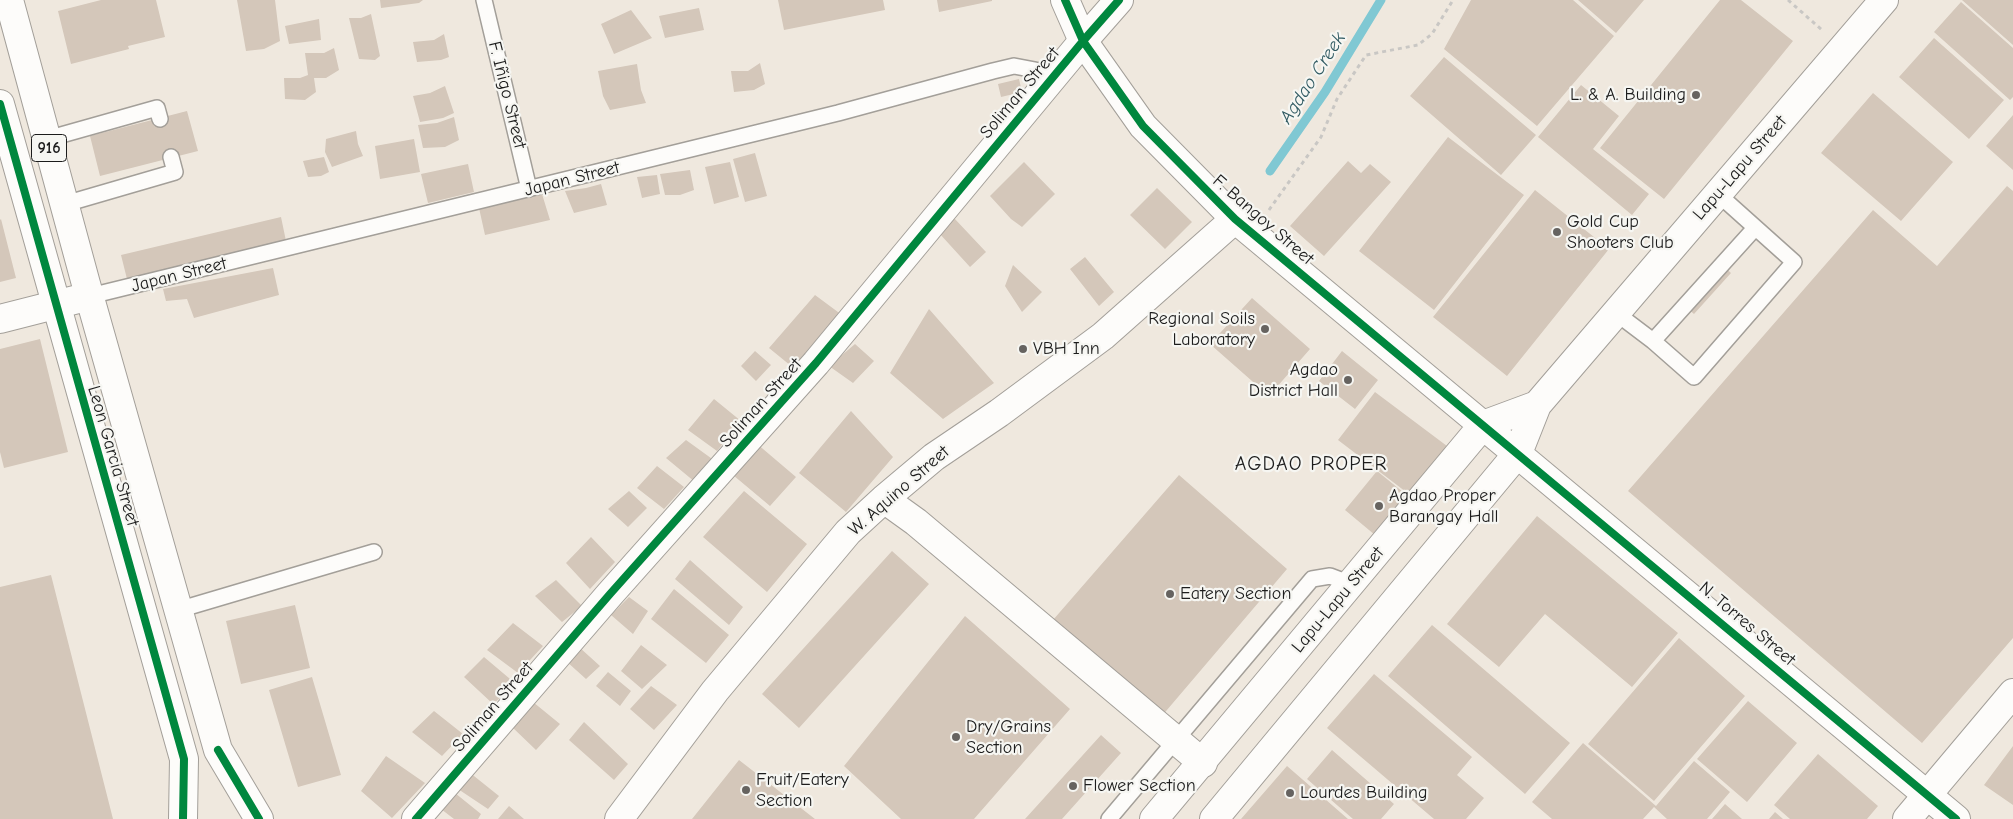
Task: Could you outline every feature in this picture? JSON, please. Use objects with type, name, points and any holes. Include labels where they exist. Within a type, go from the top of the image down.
[{"type":"street","name":"Leon Garcia Street","points":[[9,0],[218,750],[259,819]]},
{"type":"street","name":"F. Bangoy Street","points":[[1065,0],[1083,41],[1143,126],[1244,226],[1518,453]]},
{"type":"street","name":"Soliman Street","points":[[416,819],[610,594],[816,363],[1119,0]]},
{"type":"street","name":"Lapu-Lapu Street","points":[[1214,819],[1518,453],[1537,405],[1884,0]]},
{"type":"street","name":"Leon Garcia Street","points":[[0,104],[184,759],[183,819]]},
{"type":"street","name":"W. Aquino Street","points":[[619,819],[715,691],[848,532],[884,499],[934,458],[999,413],[1103,336],[1244,226]]},
{"type":"street","points":[[0,319],[90,296]]},
{"type":"street","name":"Lapu-Lapu Street","points":[[1154,819],[1203,763],[1483,425],[1537,405]]},
{"type":"street","name":"N. Torres Street","points":[[1518,453],[1956,819]]},
{"type":"street","points":[[884,499],[916,522],[1203,763]]},
{"type":"street","points":[[1907,819],[2013,693]]},
{"type":"street","points":[[218,750],[236,819]]},
{"type":"street","points":[[184,759],[200,819]]},
{"type":"lane","name":"F. Iñigo Street","points":[[484,0],[530,189]]},
{"type":"lane","name":"Japan Street","points":[[90,296],[838,113],[1014,66],[1035,70],[1053,77]]},
{"type":"lane","points":[[47,140],[157,108],[160,118]]},
{"type":"lane","points":[[65,204],[175,172],[171,157]]},
{"type":"lane","points":[[1616,313],[1653,341],[1694,377],[1794,262],[1718,194]]},
{"type":"lane","points":[[1653,341],[1755,228]]},
{"type":"lane","points":[[178,610],[374,552]]},
{"type":"lane","points":[[1109,819],[1312,579],[1330,576],[1352,584]]},
{"type":"path","points":[[1244,226],[1283,192],[1321,137],[1337,99],[1366,55],[1418,44],[1432,34],[1453,0]]},
{"type":"path","points":[[1788,0],[1843,48]]},
{"type":"building","points":[[101,0],[156,0],[165,37],[128,46],[129,49],[71,64],[58,11]]},
{"type":"building","points":[[237,0],[275,0],[280,41],[264,49],[246,51]]},
{"type":"building","points":[[380,0],[423,0],[419,3],[381,8]]},
{"type":"building","points":[[778,0],[883,0],[885,10],[784,30]]},
{"type":"building","points":[[937,0],[992,0],[992,1],[939,12]]},
{"type":"building","points":[[1471,0],[1573,0],[1614,36],[1537,126],[1444,49]]},
{"type":"building","points":[[1578,0],[1644,0],[1616,33]]},
{"type":"building","name":"L. & A. Building","points":[[1720,0],[1741,0],[1793,41],[1664,199],[1600,148]]},
{"type":"building","points":[[1962,0],[2013,0],[2013,45]]},
{"type":"building","points":[[1961,2],[2013,48],[2013,97],[2010,100],[1934,32]]},
{"type":"building","points":[[699,8],[704,30],[665,38],[659,16]]},
{"type":"building","points":[[631,10],[652,38],[614,54],[601,24]]},
{"type":"building","points":[[371,14],[380,56],[375,60],[359,59],[349,18],[361,18]]},
{"type":"building","points":[[319,19],[321,40],[289,44],[285,26]]},
{"type":"building","points":[[444,34],[449,57],[441,60],[417,62],[413,42],[434,40]]},
{"type":"building","points":[[1934,38],[2004,100],[1969,139],[1899,77]]},
{"type":"building","points":[[334,48],[339,70],[326,78],[314,78],[316,92],[305,100],[285,99],[284,78],[300,78],[308,75],[305,53],[324,53]]},
{"type":"building","points":[[1444,57],[1536,135],[1501,175],[1410,96]]},
{"type":"building","points":[[760,63],[765,84],[754,90],[734,92],[731,71],[748,71]]},
{"type":"building","points":[[637,64],[641,90],[646,103],[610,110],[603,96],[598,71]]},
{"type":"building","points":[[1019,79],[1022,92],[1001,97],[998,84]]},
{"type":"building","points":[[1581,85],[1619,116],[1593,149],[1649,194],[1632,215],[1538,137]]},
{"type":"building","points":[[445,86],[454,113],[443,118],[420,122],[413,96],[430,93]]},
{"type":"building","points":[[1873,93],[1953,162],[1901,221],[1821,153]]},
{"type":"building","points":[[187,111],[198,151],[100,176],[90,136]]},
{"type":"building","points":[[2013,115],[2013,170],[1986,146]]},
{"type":"building","points":[[454,117],[459,140],[445,147],[423,148],[418,125],[437,123]]},
{"type":"building","points":[[356,131],[358,144],[363,156],[332,167],[325,152],[326,139]]},
{"type":"building","points":[[1448,137],[1524,195],[1434,310],[1359,251]]},
{"type":"building","points":[[414,139],[420,172],[380,179],[375,146]]},
{"type":"building","points":[[755,153],[767,196],[745,202],[733,159]]},
{"type":"building","points":[[324,157],[329,172],[321,176],[308,177],[303,161]]},
{"type":"building","points":[[1348,161],[1361,173],[1370,164],[1391,182],[1324,256],[1290,226]]},
{"type":"building","points":[[730,162],[739,197],[714,204],[705,167]]},
{"type":"building","points":[[1024,162],[1055,194],[1022,227],[1011,219],[990,196]]},
{"type":"building","points":[[468,164],[474,192],[428,203],[421,174]]},
{"type":"building","points":[[690,170],[694,190],[680,195],[665,195],[660,174]]},
{"type":"building","points":[[657,175],[660,194],[642,198],[637,177]]},
{"type":"building","points":[[601,184],[607,205],[574,213],[565,191]]},
{"type":"building","points":[[2007,186],[2013,191],[2013,638],[1922,743],[1628,491],[1873,210],[1937,266]]},
{"type":"building","points":[[1157,188],[1192,222],[1165,249],[1130,215]]},
{"type":"building","points":[[1535,190],[1609,249],[1507,376],[1433,317]]},
{"type":"building","points":[[542,194],[550,220],[485,235],[479,208]]},
{"type":"building","points":[[281,217],[286,241],[127,279],[121,255]]},
{"type":"building","points":[[954,218],[986,252],[970,267],[939,233]]},
{"type":"building","points":[[0,220],[16,278],[0,282]]},
{"type":"building","points":[[1085,257],[1114,292],[1099,306],[1070,269]]},
{"type":"building","points":[[1717,260],[1731,273],[1694,314],[1680,302]]},
{"type":"building","points":[[1013,265],[1042,292],[1022,312],[1005,286]]},
{"type":"building","points":[[273,268],[279,295],[194,318],[187,299],[166,301],[163,289]]},
{"type":"building","points":[[815,295],[842,315],[796,370],[769,348]]},
{"type":"building","points":[[1252,298],[1310,349],[1269,396],[1210,344]]},
{"type":"building","points":[[929,309],[994,383],[943,419],[890,373]]},
{"type":"building","points":[[40,339],[68,452],[4,468],[0,452],[0,349]]},
{"type":"building","points":[[855,344],[874,361],[853,383],[829,366]]},
{"type":"building","points":[[755,351],[771,365],[756,381],[741,366]]},
{"type":"building","name":"Agdao District Hall","points":[[1342,351],[1378,380],[1355,409],[1319,381]]},
{"type":"building","points":[[1375,392],[1447,446],[1410,495],[1338,440]]},
{"type":"building","points":[[714,399],[741,421],[717,451],[688,430]]},
{"type":"building","points":[[851,411],[893,457],[846,512],[799,473]]},
{"type":"building","points":[[686,440],[715,461],[695,482],[666,458]]},
{"type":"building","points":[[756,443],[796,477],[770,506],[733,475]]},
{"type":"building","points":[[657,466],[684,487],[664,509],[637,488]]},
{"type":"building","name":"Agdao Proper Barangay Hall","points":[[1377,471],[1414,501],[1381,540],[1345,510]]},
{"type":"building","name":"Eatery Section","points":[[1179,475],[1287,569],[1161,717],[1053,620]]},
{"type":"building","points":[[629,491],[647,508],[628,527],[608,509]]},
{"type":"building","points":[[744,491],[807,544],[767,592],[703,537]]},
{"type":"building","points":[[1537,516],[1678,633],[1632,687],[1545,614],[1499,667],[1447,624]]},
{"type":"building","points":[[591,537],[615,562],[590,589],[566,563]]},
{"type":"building","points":[[892,551],[929,584],[799,728],[762,694]]},
{"type":"building","points":[[690,560],[743,607],[729,625],[675,579]]},
{"type":"building","points":[[51,575],[113,819],[0,819],[0,587]]},
{"type":"building","points":[[556,580],[582,606],[562,622],[535,596]]},
{"type":"building","points":[[674,589],[729,635],[706,663],[651,619]]},
{"type":"building","points":[[629,597],[648,611],[633,634],[611,615]]},
{"type":"building","points":[[295,605],[310,668],[241,684],[226,621]]},
{"type":"building","name":"Dry/Grains Section","points":[[965,616],[1070,709],[974,819],[901,819],[844,766]]},
{"type":"building","points":[[513,623],[543,646],[518,673],[487,650]]},
{"type":"building","points":[[1432,625],[1570,743],[1525,794],[1388,676]]},
{"type":"building","points":[[1679,638],[1745,696],[1654,801],[1588,744]]},
{"type":"building","points":[[641,645],[667,665],[642,689],[621,671]]},
{"type":"building","points":[[579,647],[600,666],[586,679],[566,661]]},
{"type":"building","points":[[484,657],[516,684],[493,704],[464,677]]},
{"type":"building","points":[[608,672],[631,691],[620,706],[596,686]]},
{"type":"building","points":[[1374,674],[1472,757],[1457,775],[1484,798],[1466,819],[1434,819],[1327,728]]},
{"type":"building","points":[[312,677],[341,775],[298,787],[269,690]]},
{"type":"building","points":[[651,686],[677,705],[654,730],[630,709]]},
{"type":"building","points":[[1748,701],[1797,743],[1747,802],[1697,759]]},
{"type":"building","points":[[533,702],[560,724],[536,750],[512,727]]},
{"type":"building","points":[[434,711],[463,734],[442,756],[412,732]]},
{"type":"building","points":[[584,722],[628,764],[614,780],[569,740]]},
{"type":"building","name":"Flower Section","points":[[1101,735],[1121,753],[1062,819],[1025,819]]},
{"type":"building","points":[[1583,743],[1656,806],[1694,761],[1730,792],[1707,819],[1667,819],[1654,807],[1643,819],[1552,819],[1532,802]]},
{"type":"building","points":[[2013,746],[2013,805],[1984,785]]},
{"type":"building","points":[[1332,750],[1394,804],[1381,819],[1353,819],[1307,779]]},
{"type":"building","points":[[1818,754],[1878,806],[1867,819],[1790,819],[1774,805]]},
{"type":"building","points":[[386,756],[425,783],[392,818],[361,791]]},
{"type":"building","name":"Fruit/Eatery Section","points":[[739,760],[815,819],[692,819]]},
{"type":"building","name":"Lourdes Building","points":[[1287,766],[1348,819],[1241,819]]},
{"type":"building","points":[[469,772],[499,796],[488,809],[458,789]]},
{"type":"building","points":[[455,793],[481,814],[478,819],[454,819],[441,809]]},
{"type":"building","points":[[1725,804],[1742,819],[1712,819]]},
{"type":"building","points":[[509,806],[524,819],[498,819]]},
{"type":"building","points":[[1775,812],[1783,819],[1769,819]]},
{"type":"waterway","name":"Agdao Creek","points":[[1270,171],[1325,92],[1381,0]]},
{"type":"cycle path","points":[[1065,0],[1083,41],[1143,126],[1235,219],[1956,819]]},
{"type":"cycle path","points":[[416,819],[610,594],[816,363],[1119,0]]},
{"type":"cycle path","points":[[0,104],[184,759],[183,819]]},
{"type":"cycle path","points":[[218,750],[259,819]]},
{"type":"place","name":"L. & A. Building","points":[[1696,95]]},
{"type":"place","name":"Gold Cup Shooters Club","points":[[1557,232]]},
{"type":"place","name":"Regional Soils Laboratory","points":[[1265,329]]},
{"type":"place","name":"VBH Inn","points":[[1023,349]]},
{"type":"place","name":"Agdao District Hall","points":[[1348,380]]},
{"type":"place","name":"Agdao Proper Barangay Hall","points":[[1379,506]]},
{"type":"place","name":"Eatery Section","points":[[1170,594]]},
{"type":"place","name":"Dry/Grains Section","points":[[956,737]]},
{"type":"place","name":"Flower Section","points":[[1073,786]]},
{"type":"place","name":"Fruit/Eatery Section","points":[[746,790]]},
{"type":"place","name":"Lourdes Building","points":[[1290,793]]},
{"type":"district","name":"AGDAO PROPER","points":[[1311,464]]}]
